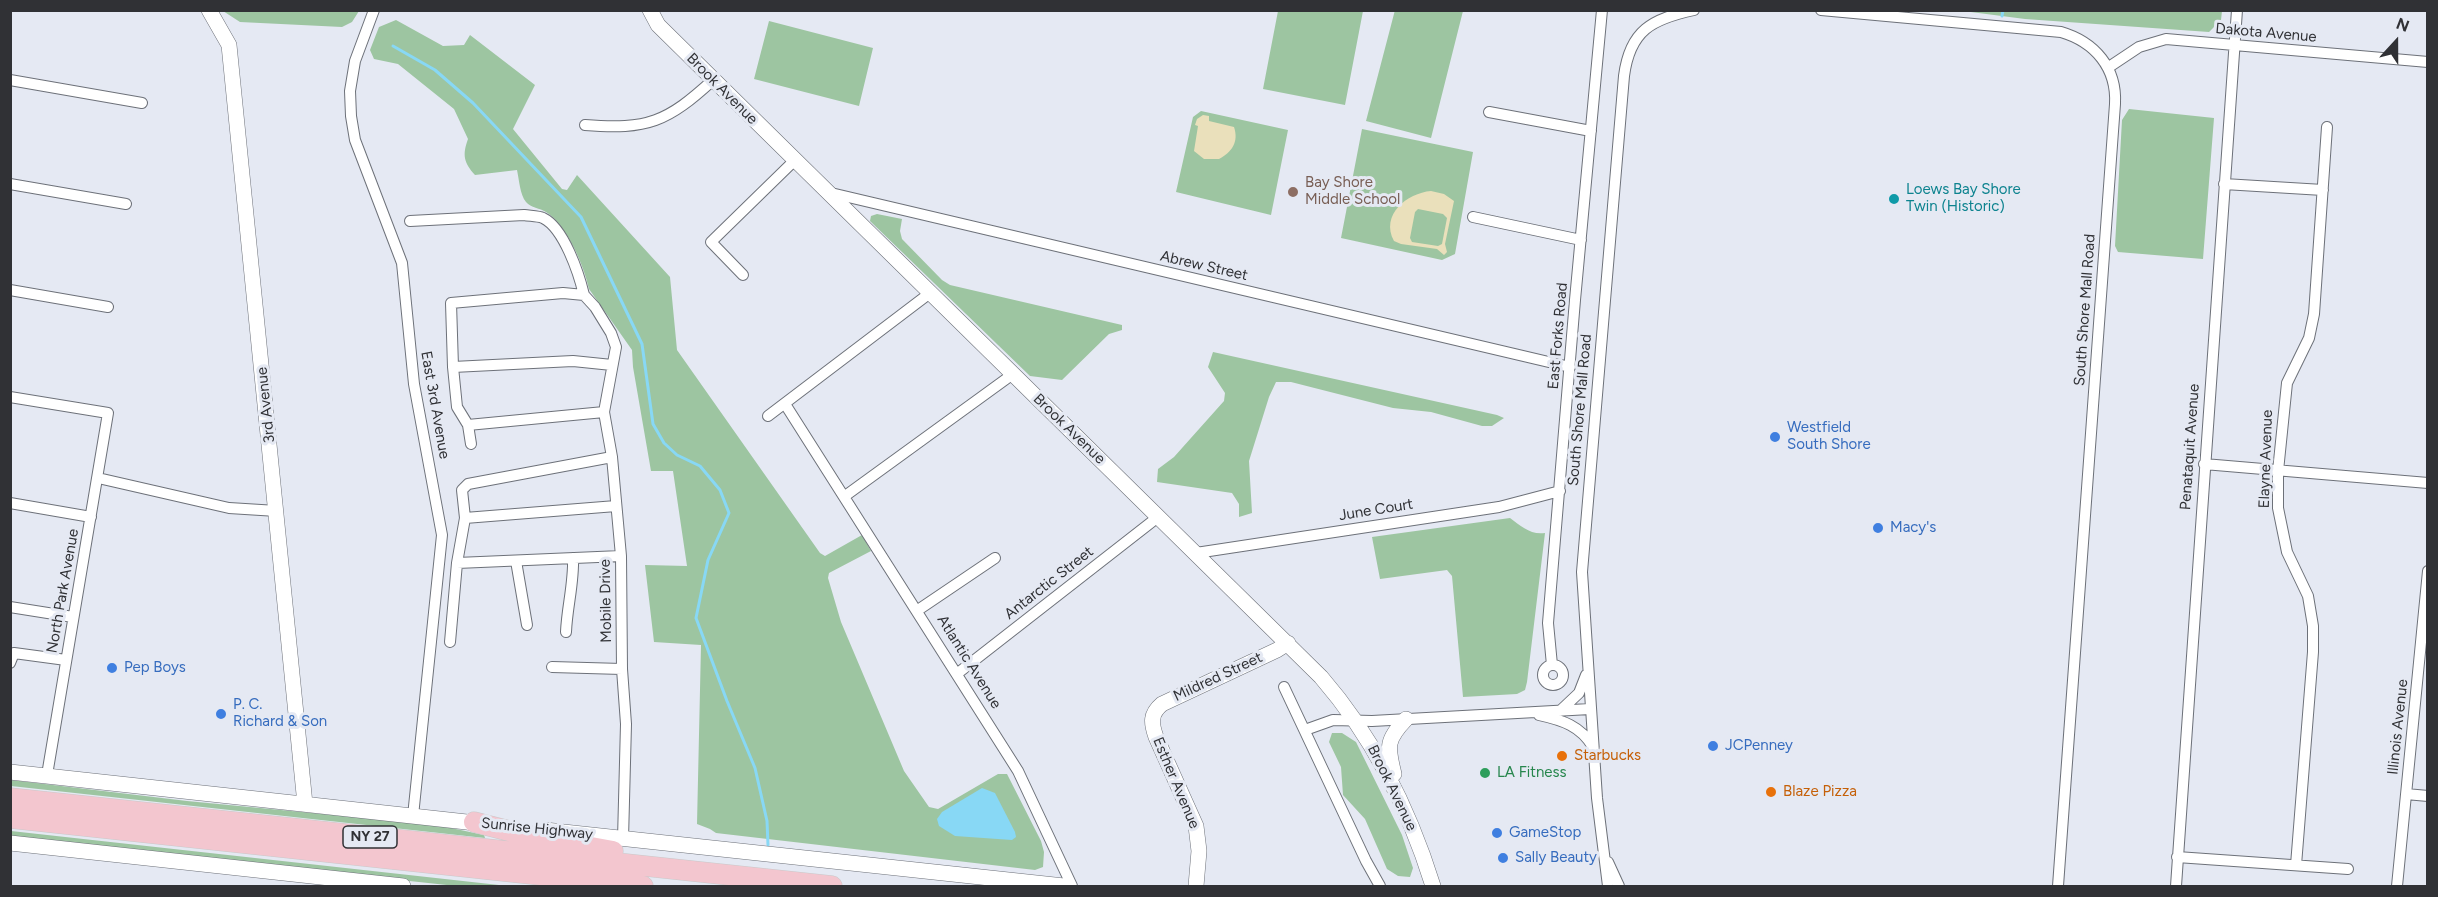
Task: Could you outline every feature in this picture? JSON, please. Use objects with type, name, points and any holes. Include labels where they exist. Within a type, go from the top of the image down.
[{"type":"highway","name":"Sunrise Highway","points":[[10,798],[832,886]]},
{"type":"highway","name":"NY 27","points":[[10,818],[643,886]]},
{"type":"highway","points":[[474,822],[525,835],[647,856],[730,875]]},
{"type":"street","name":"3rd Avenue","points":[[209,10],[229,45],[305,804]]},
{"type":"street","name":"East 3rd Avenue","points":[[374,10],[355,61],[351,91],[351,116],[355,140],[402,263],[414,384],[442,535],[413,816]]},
{"type":"street","name":"Brook Avenue","points":[[650,10],[658,25],[1321,677],[1355,720],[1375,751],[1400,800],[1420,847],[1433,886]]},
{"type":"street","name":"East Forks Road","points":[[1552,665],[1548,623],[1602,10]]},
{"type":"street","name":"South Shore Mall Road","points":[[1608,886],[1593,748],[1582,561],[1624,76],[1628,53],[1633,43],[1658,15],[1694,10]]},
{"type":"street","points":[[1821,10],[2061,32],[2088,44],[2109,67]]},
{"type":"street","name":"Penataquit Avenue","points":[[2176,886],[2237,10]]},
{"type":"street","name":"Dakota Avenue","points":[[2109,67],[2131,51],[2159,40],[2427,62]]},
{"type":"street","name":"South Shore Mall Road","points":[[2058,886],[2062,856],[2085,504],[2115,104],[2113,77],[2109,67]]},
{"type":"street","points":[[10,80],[142,103]]},
{"type":"street","points":[[585,125],[621,128],[658,121],[678,111],[714,80]]},
{"type":"street","points":[[1489,112],[1591,131]]},
{"type":"street","name":"Elayne Avenue","points":[[2296,865],[2313,652],[2313,626],[2308,596],[2287,552],[2281,531],[2278,471],[2287,383],[2309,338],[2314,315],[2327,127]]},
{"type":"street","points":[[743,275],[711,242],[795,160]]},
{"type":"street","points":[[10,184],[126,204]]},
{"type":"street","points":[[2224,184],[2323,190]]},
{"type":"street","name":"Abrew Street","points":[[831,193],[1570,367]]},
{"type":"street","name":"Mobile Drive","points":[[410,221],[524,215],[542,218],[554,226],[568,250],[584,295],[595,307],[616,346],[604,412],[612,457],[621,556],[622,669],[626,724],[623,839]]},
{"type":"street","points":[[1473,217],[1581,240]]},
{"type":"street","points":[[10,290],[108,307]]},
{"type":"street","points":[[471,444],[468,425],[457,407],[453,367],[452,303],[563,292],[584,295]]},
{"type":"street","points":[[768,416],[930,293]]},
{"type":"street","points":[[453,367],[573,362],[612,365]]},
{"type":"street","points":[[845,496],[1013,374]]},
{"type":"street","name":"North Park Avenue","points":[[10,397],[108,413],[47,775]]},
{"type":"street","name":"Atlantic Avenue","points":[[785,404],[958,673],[1018,771],[1072,886]]},
{"type":"street","points":[[468,425],[604,412]]},
{"type":"street","points":[[450,642],[465,518],[462,490],[468,484],[612,457]]},
{"type":"street","points":[[2204,464],[2427,483]]},
{"type":"street","points":[[98,478],[229,508],[277,511]]},
{"type":"street","name":"June Court","points":[[1196,553],[1499,507],[1560,491]]},
{"type":"street","points":[[10,503],[91,517]]},
{"type":"street","points":[[465,518],[616,506]]},
{"type":"street","name":"Antarctic Street","points":[[958,673],[1158,517]]},
{"type":"street","points":[[458,563],[621,556]]},
{"type":"street","points":[[566,632],[567,611],[574,576],[573,558]]},
{"type":"street","points":[[918,610],[995,558]]},
{"type":"street","points":[[516,561],[527,625]]},
{"type":"street","name":"Illinois Avenue","points":[[2397,886],[2406,794],[2422,690],[2427,571]]},
{"type":"street","points":[[10,607],[73,617]]},
{"type":"street","name":"Mildred Street","points":[[1152,716],[1161,704],[1278,650],[1288,643]]},
{"type":"street","points":[[10,663],[14,653],[66,660]]},
{"type":"street","points":[[552,667],[622,669]]},
{"type":"street","points":[[1560,710],[1579,693],[1588,672]]},
{"type":"street","points":[[1284,687],[1380,886]]},
{"type":"street","points":[[1305,730],[1333,720],[1406,719],[1590,709]]},
{"type":"street","points":[[1524,712],[1570,724],[1586,736],[1593,748]]},
{"type":"street","name":"Esther Avenue","points":[[1152,716],[1156,737],[1196,826],[1199,851],[1196,886]]},
{"type":"street","points":[[1400,800],[1388,748],[1391,736],[1406,719]]},
{"type":"street","points":[[10,764],[47,775]]},
{"type":"street","name":"Sunrise Highway","points":[[10,772],[1064,886]]},
{"type":"street","points":[[2406,794],[2427,796]]},
{"type":"street","points":[[10,843],[315,882],[403,886]]},
{"type":"street","points":[[10,850],[29,846]]},
{"type":"street","name":"South Shore Mall Road","points":[[1604,853],[1619,886]]},
{"type":"street","name":"South Shore Mall Road","points":[[2062,856],[2064,886]]},
{"type":"street","points":[[2177,857],[2348,869]]},
{"type":"green space","points":[[1395,10],[1463,11],[1431,138],[1366,121]]},
{"type":"green space","points":[[223,11],[359,11],[352,22],[342,27],[240,22]]},
{"type":"green space","points":[[1278,11],[1363,11],[1345,105],[1263,89]]},
{"type":"green space","points":[[1963,11],[2222,11],[2221,20],[2209,32],[2025,19]]},
{"type":"green space","points":[[396,20],[443,46],[464,45],[470,35],[535,85],[513,129],[562,189],[567,190],[577,175],[670,277],[677,350],[820,553],[825,556],[862,535],[871,551],[829,573],[828,578],[841,622],[904,771],[929,807],[938,809],[998,774],[1007,774],[1041,841],[1044,852],[1043,867],[1035,870],[716,833],[697,824],[701,645],[654,642],[645,565],[687,566],[673,471],[651,471],[632,350],[589,289],[579,258],[561,226],[546,212],[530,206],[524,199],[517,170],[475,175],[466,163],[465,150],[468,139],[454,109],[398,64],[374,59],[370,50],[379,27]]},
{"type":"green space","points":[[769,21],[873,48],[859,106],[754,79]]},
{"type":"green space","points":[[2129,109],[2214,118],[2203,259],[2118,252],[2115,246],[2122,120]]},
{"type":"green space","points":[[1201,111],[1288,130],[1271,215],[1176,192],[1193,117]]},
{"type":"green space","points":[[1362,129],[1473,152],[1455,254],[1442,260],[1341,238]]},
{"type":"green space","points":[[877,214],[902,219],[900,231],[902,239],[942,280],[950,285],[1122,325],[1122,330],[1109,334],[1062,380],[1030,376],[870,221],[871,216]]},
{"type":"green space","points":[[1213,352],[1504,418],[1492,426],[1482,426],[1431,412],[1393,408],[1291,382],[1276,382],[1249,461],[1252,513],[1239,517],[1239,504],[1232,493],[1157,482],[1158,469],[1174,457],[1224,401],[1225,393],[1208,367]]},
{"type":"green space","points":[[1510,518],[1530,531],[1545,533],[1525,690],[1517,694],[1463,697],[1452,576],[1447,570],[1380,579],[1372,537]]},
{"type":"green space","points":[[1332,733],[1342,733],[1356,742],[1402,835],[1413,868],[1410,877],[1398,876],[1387,869],[1365,819],[1343,795],[1341,767],[1329,742]]},
{"type":"green space","points":[[11,780],[187,801],[437,825],[484,835],[485,838],[11,786]]},
{"type":"green space","points":[[11,831],[499,885],[456,886],[11,838]]},
{"type":"sand","points":[[1203,115],[1209,116],[1209,121],[1234,127],[1235,142],[1228,153],[1219,159],[1204,159],[1194,151],[1198,126],[1195,125],[1197,119]]},
{"type":"sand","points":[[1431,191],[1444,194],[1454,201],[1445,244],[1447,252],[1444,255],[1437,249],[1394,241],[1390,222],[1393,214],[1405,201]],"holes":[[[1418,209],[1443,214],[1447,218],[1442,244],[1438,246],[1412,242],[1410,238],[1415,212]]]},
{"type":"water","points":[[982,788],[995,793],[1015,832],[1016,837],[1012,840],[955,836],[939,826],[937,819],[942,812]]},
{"type":"waterway","points":[[2002,16],[2003,10]]},
{"type":"waterway","points":[[393,46],[435,70],[473,103],[581,217],[642,344],[653,424],[664,443],[677,455],[700,466],[720,490],[729,513],[708,560],[696,618],[755,768],[767,821],[768,845]]},
{"type":"place","name":"Bay Shore Middle School","points":[[1293,192]]},
{"type":"place","name":"Loews Bay Shore Twin (Historic)","points":[[1894,199]]},
{"type":"place","name":"Westfield South Shore","points":[[1775,437]]},
{"type":"place","name":"Macy's","points":[[1878,528]]},
{"type":"place","name":"Pep Boys","points":[[112,668]]},
{"type":"place","name":"P. C. Richard & Son","points":[[221,714]]},
{"type":"place","name":"JCPenney","points":[[1713,746]]},
{"type":"place","name":"Starbucks","points":[[1562,756]]},
{"type":"place","name":"LA Fitness","points":[[1485,773]]},
{"type":"place","name":"Blaze Pizza","points":[[1771,792]]},
{"type":"place","name":"GameStop","points":[[1497,833]]},
{"type":"place","name":"Sally Beauty","points":[[1503,858]]}]
